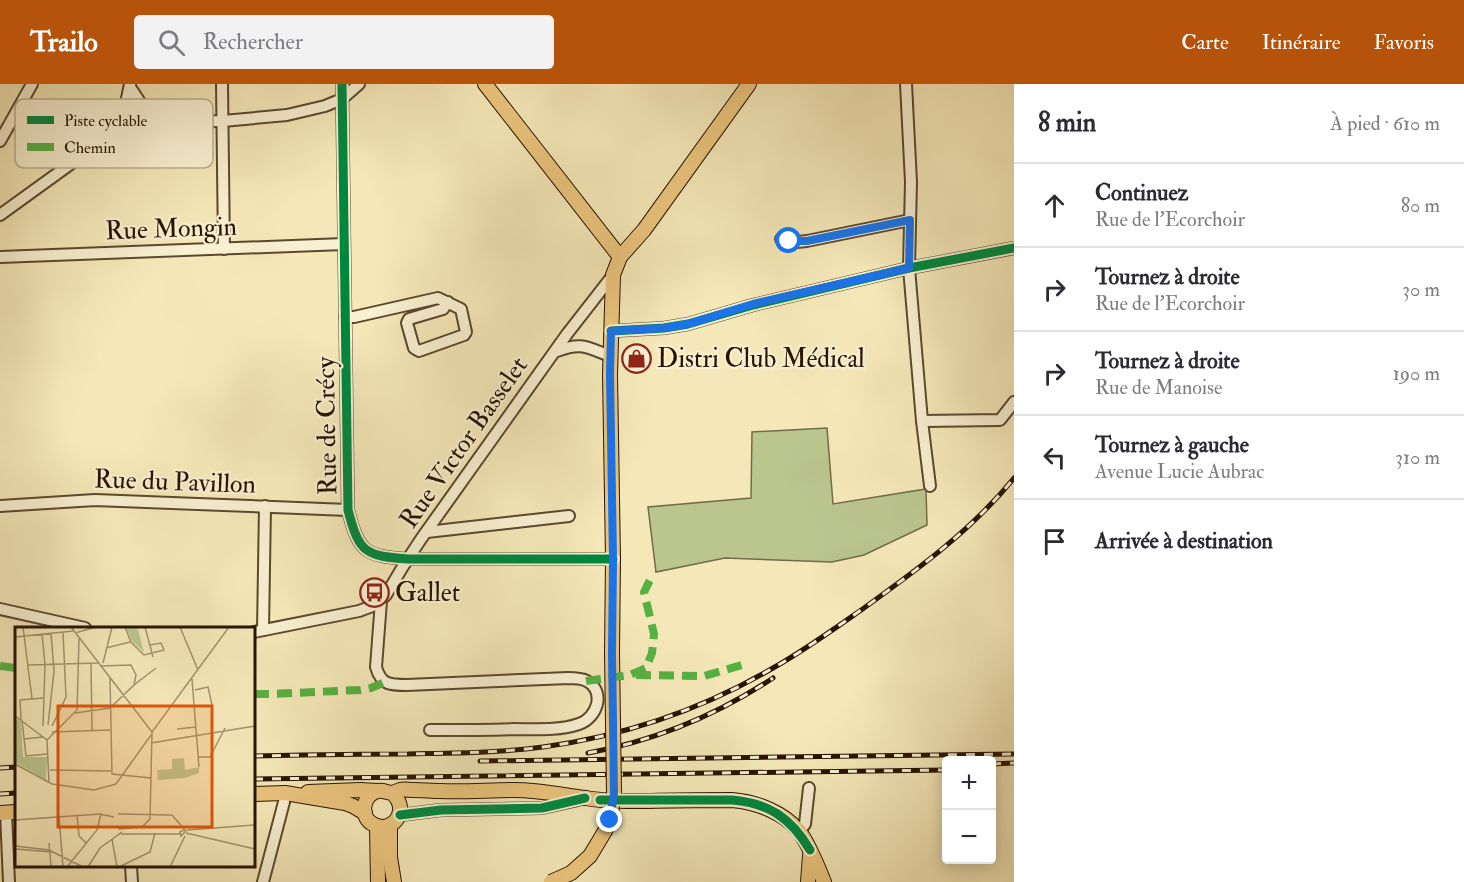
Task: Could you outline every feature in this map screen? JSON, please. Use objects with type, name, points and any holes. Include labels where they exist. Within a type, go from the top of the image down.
[{"type":"main road","points":[[485,84],[620,257]]},
{"type":"main road","points":[[551,882],[571,873],[590,856],[610,820],[614,793],[610,356],[613,275],[620,257],[644,230],[749,84]]},
{"type":"main road","points":[[255,794],[325,790],[385,790],[392,793],[397,797],[378,882]]},
{"type":"main road","points":[[392,793],[399,790],[521,790],[626,801],[741,801],[761,806],[790,823],[799,832],[810,850],[824,882]]},
{"type":"main road","points":[[377,791],[365,802],[365,813],[369,821],[392,819],[419,796],[439,791]]},
{"type":"main road","points":[[286,793],[345,803],[365,813]]},
{"type":"main road","points":[[392,819],[390,857],[394,882]]},
{"type":"main road","points":[[808,882],[810,850]]},
{"type":"street","points":[[24,99],[32,84]]},
{"type":"street","points":[[222,84],[224,249]]},
{"type":"street","name":"Rue de Crécy","points":[[342,84],[348,510],[355,536],[361,545],[376,555],[408,560],[613,559]]},
{"type":"street","points":[[213,121],[287,115],[325,106],[342,99],[359,84]]},
{"type":"street","points":[[906,84],[910,146],[909,268],[930,486]]},
{"type":"street","points":[[130,85],[139,99]]},
{"type":"street","points":[[0,141],[15,114]]},
{"type":"street","points":[[0,215],[65,168]]},
{"type":"street","points":[[781,239],[807,241],[910,220]]},
{"type":"street","name":"Rue Mongin","points":[[0,257],[344,244]]},
{"type":"street","points":[[611,331],[664,328],[688,324],[753,304],[909,268],[1014,248]]},
{"type":"street","name":"Rue Victor Basselet","points":[[381,601],[567,334],[613,275]]},
{"type":"street","points":[[345,317],[443,300],[460,309],[466,332],[464,335],[419,351],[414,348],[407,323],[409,319],[443,309],[443,300]]},
{"type":"street","name":"Rue Victor Basselet","points":[[556,351],[577,345],[610,356]]},
{"type":"street","points":[[922,421],[1000,420],[1014,402]]},
{"type":"street","name":"Rue du Pavillon","points":[[0,506],[95,500],[348,510]]},
{"type":"street","points":[[265,506],[258,631],[359,611],[381,601]]},
{"type":"street","points":[[427,532],[569,516]]},
{"type":"street","points":[[381,601],[376,667],[381,679],[385,682],[407,685],[568,678],[586,681],[595,688],[597,696],[597,705],[588,719],[570,726],[536,729],[430,730]]},
{"type":"street","points":[[0,609],[81,627]]},
{"type":"street","points":[[799,832],[805,824],[809,788]]},
{"type":"street","points":[[263,882],[286,793]]},
{"type":"street","points":[[392,819],[441,810],[542,808],[585,798]]},
{"type":"street","points":[[7,813],[9,882]]},
{"type":"street","points":[[131,867],[132,882]]},
{"type":"green space","points":[[827,428],[833,504],[926,489],[927,525],[864,555],[832,562],[725,558],[656,572],[648,507],[751,498],[752,432]]},
{"type":"railway","points":[[255,756],[459,753],[526,749],[603,736],[662,719],[746,683],[785,661],[864,608],[944,548],[980,515],[1014,478]]},
{"type":"railway","points":[[588,753],[613,748],[684,725],[730,704],[773,678]]},
{"type":"railway","points":[[480,761],[1014,754]]},
{"type":"railway","points":[[996,764],[1014,763]]},
{"type":"railway","points":[[0,768],[15,767]]},
{"type":"railway","points":[[255,779],[942,770]]},
{"type":"railway","points":[[0,794],[15,793]]},
{"type":"marked path","points":[[586,681],[630,675],[646,668],[652,653],[654,634],[644,592],[652,576]]},
{"type":"marked path","points":[[636,675],[704,676],[742,665]]},
{"type":"marked path","points":[[0,666],[15,668]]},
{"type":"marked path","points":[[255,694],[360,690],[385,682]]},
{"type":"cycle path","points":[[342,84],[348,510],[360,543],[373,553],[408,559],[613,559]]},
{"type":"cycle path","points":[[611,331],[664,328],[688,324],[753,305],[909,268],[1014,248]]},
{"type":"cycle path","points":[[400,815],[441,810],[542,808],[585,798]]},
{"type":"cycle path","points":[[600,800],[732,800],[745,802],[778,814],[795,829],[810,850]]},
{"type":"place","name":"Distri Club Médical","points":[[636,358]]},
{"type":"place","name":"Gallet","points":[[374,592]]},
{"type":"route","points":[[610,820],[614,793],[611,331],[664,328],[688,324],[753,304],[909,268],[910,220],[807,241],[789,241]]}]
